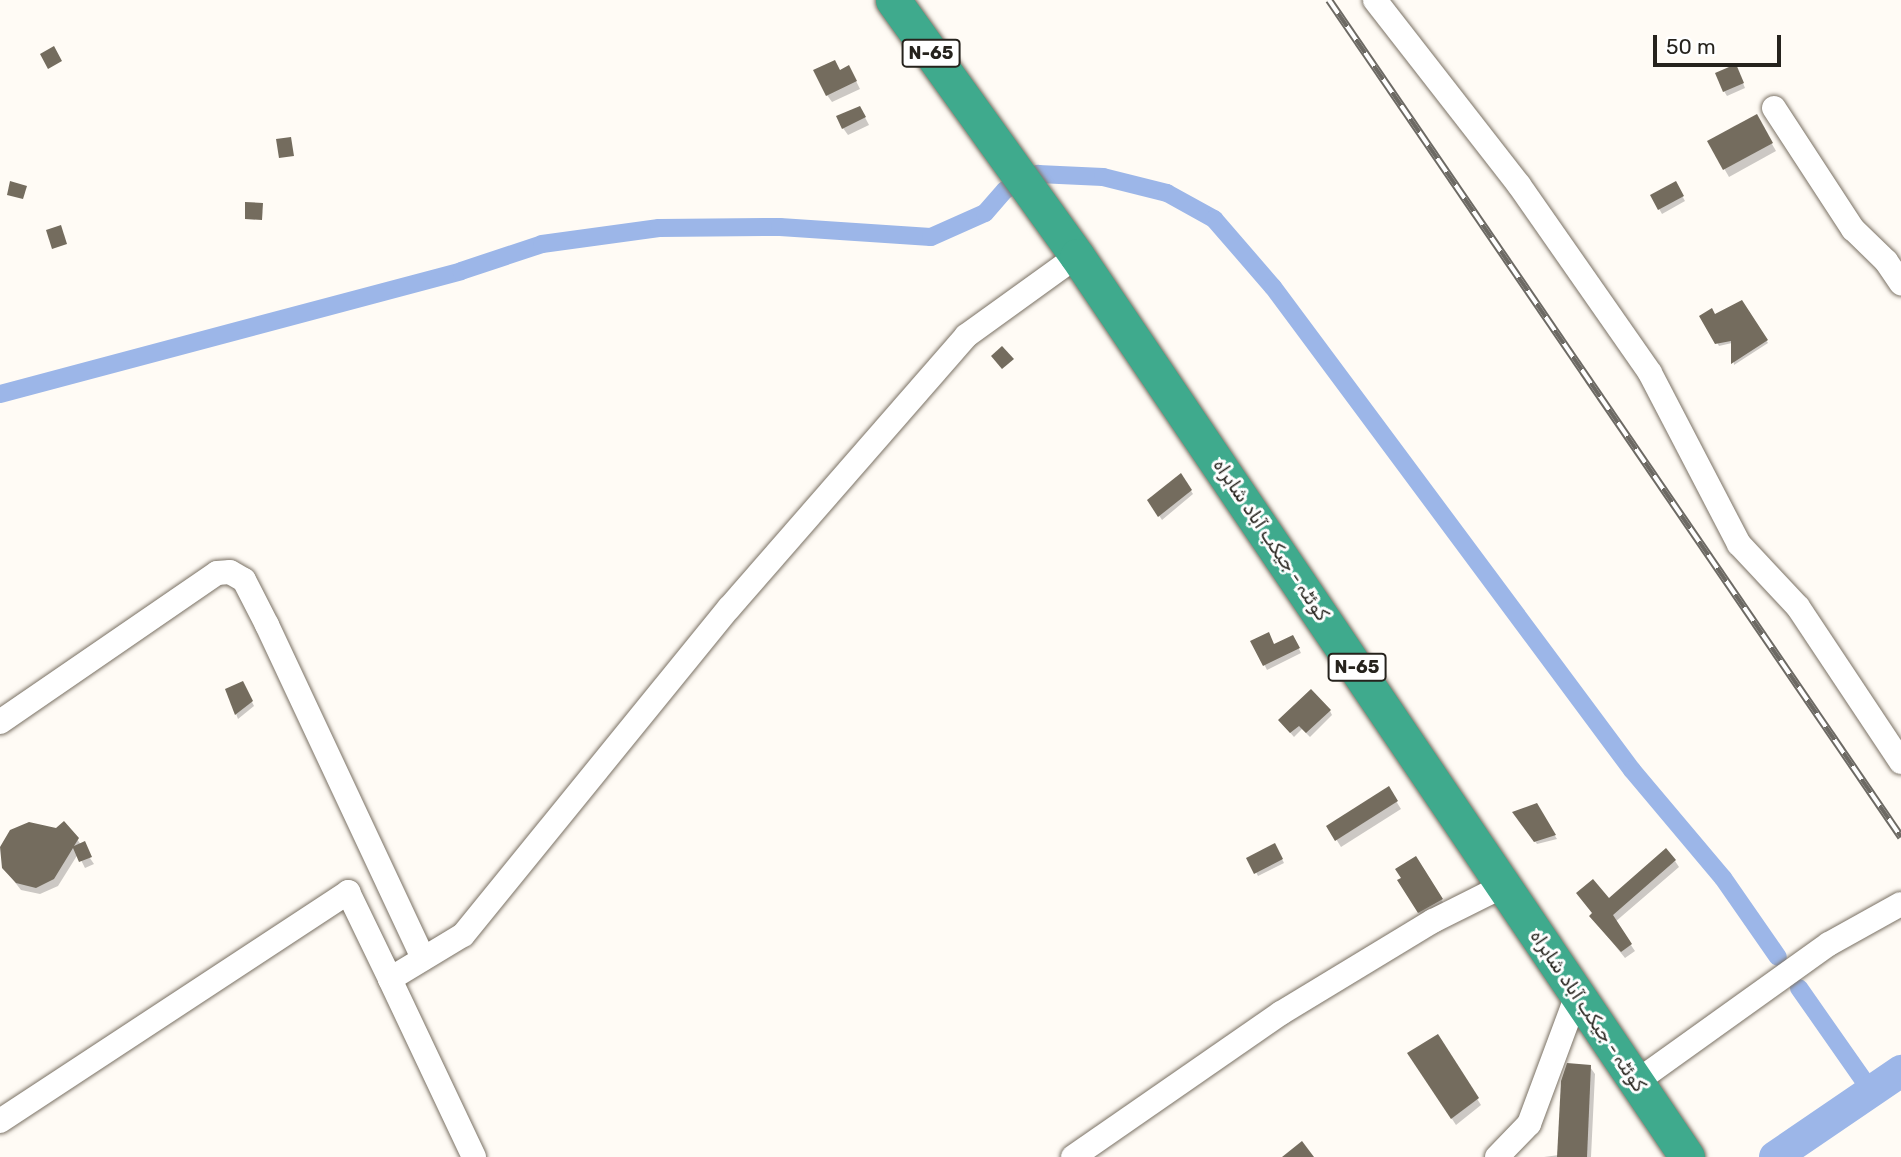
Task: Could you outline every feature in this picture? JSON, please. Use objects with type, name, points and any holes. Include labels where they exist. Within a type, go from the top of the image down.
[{"type":"highway","name":"کوئٹہ - جیکب آباد شاہراہ","points":[[893,0],[1077,256],[1684,1154]]},
{"type":"street","points":[[1375,0],[1519,185],[1650,373],[1739,544],[1798,607],[1901,762]]},
{"type":"street","points":[[1774,108],[1853,229],[1886,261],[1901,283]]},
{"type":"street","points":[[390,979],[422,956],[463,934],[729,608],[966,336],[1077,256]]},
{"type":"street","points":[[0,722],[216,573],[230,572],[244,580],[267,625],[422,956]]},
{"type":"street","points":[[1073,1157],[1281,1013],[1433,921],[1503,886]]},
{"type":"street","points":[[0,1121],[348,892],[474,1157]]},
{"type":"street","points":[[1636,1082],[1829,944],[1901,904]]},
{"type":"street","points":[[1497,1157],[1529,1124],[1577,995]]},
{"type":"building","points":[[54,46],[62,61],[48,69],[40,54]]},
{"type":"building","points":[[835,60],[840,70],[849,65],[857,81],[826,96],[813,70]]},
{"type":"building","points":[[1736,64],[1744,83],[1723,92],[1715,73]]},
{"type":"building","points":[[860,106],[866,117],[842,129],[836,116]]},
{"type":"building","points":[[1757,114],[1773,143],[1723,170],[1707,141]]},
{"type":"building","points":[[291,137],[294,156],[279,158],[276,139]]},
{"type":"building","points":[[10,181],[27,186],[23,199],[7,195]]},
{"type":"building","points":[[1676,181],[1684,196],[1658,210],[1650,195]]},
{"type":"building","points":[[245,202],[263,203],[262,220],[245,219]]},
{"type":"building","points":[[61,225],[67,244],[52,249],[46,230]]},
{"type":"building","points":[[1742,300],[1768,340],[1731,364],[1731,341],[1715,344],[1699,316],[1712,308],[1715,314]]},
{"type":"building","points":[[1002,346],[1014,359],[1002,369],[991,356]]},
{"type":"building","points":[[1181,473],[1192,490],[1158,517],[1147,500]]},
{"type":"building","points":[[1269,632],[1274,644],[1293,635],[1300,648],[1263,666],[1250,641]]},
{"type":"building","points":[[243,681],[253,701],[235,715],[225,689]]},
{"type":"building","points":[[1311,689],[1331,710],[1306,733],[1299,726],[1290,733],[1278,720]]},
{"type":"building","points":[[1389,786],[1398,801],[1335,841],[1326,826]]},
{"type":"building","points":[[1537,803],[1556,835],[1534,842],[1512,812]]},
{"type":"building","points":[[64,821],[79,838],[74,846],[85,841],[92,857],[79,862],[73,848],[54,879],[36,888],[16,883],[2,868],[0,847],[10,830],[29,822],[56,828]]},
{"type":"building","points":[[1275,843],[1283,859],[1254,874],[1246,858]]},
{"type":"building","points":[[1666,848],[1676,860],[1613,915],[1632,944],[1621,952],[1589,916],[1592,913],[1576,893],[1593,879],[1609,898]]},
{"type":"building","points":[[1416,856],[1443,899],[1418,913],[1397,880],[1401,878],[1395,869]]},
{"type":"building","points":[[1438,1034],[1479,1098],[1451,1119],[1407,1053]]},
{"type":"building","points":[[1567,1063],[1591,1065],[1587,1157],[1557,1157],[1561,1081]]},
{"type":"building","points":[[1302,1141],[1314,1157],[1282,1157]]},
{"type":"waterway","points":[[0,394],[461,271],[542,244],[659,228],[780,227],[931,237],[985,213],[1005,190],[1038,174],[1103,177],[1167,193],[1214,219],[1273,287],[1632,770],[1723,878],[1778,957]]},
{"type":"waterway","points":[[1799,988],[1871,1091]]},
{"type":"waterway","points":[[1775,1157],[1901,1071]]},
{"type":"railway","points":[[1329,0],[1901,837]]}]
